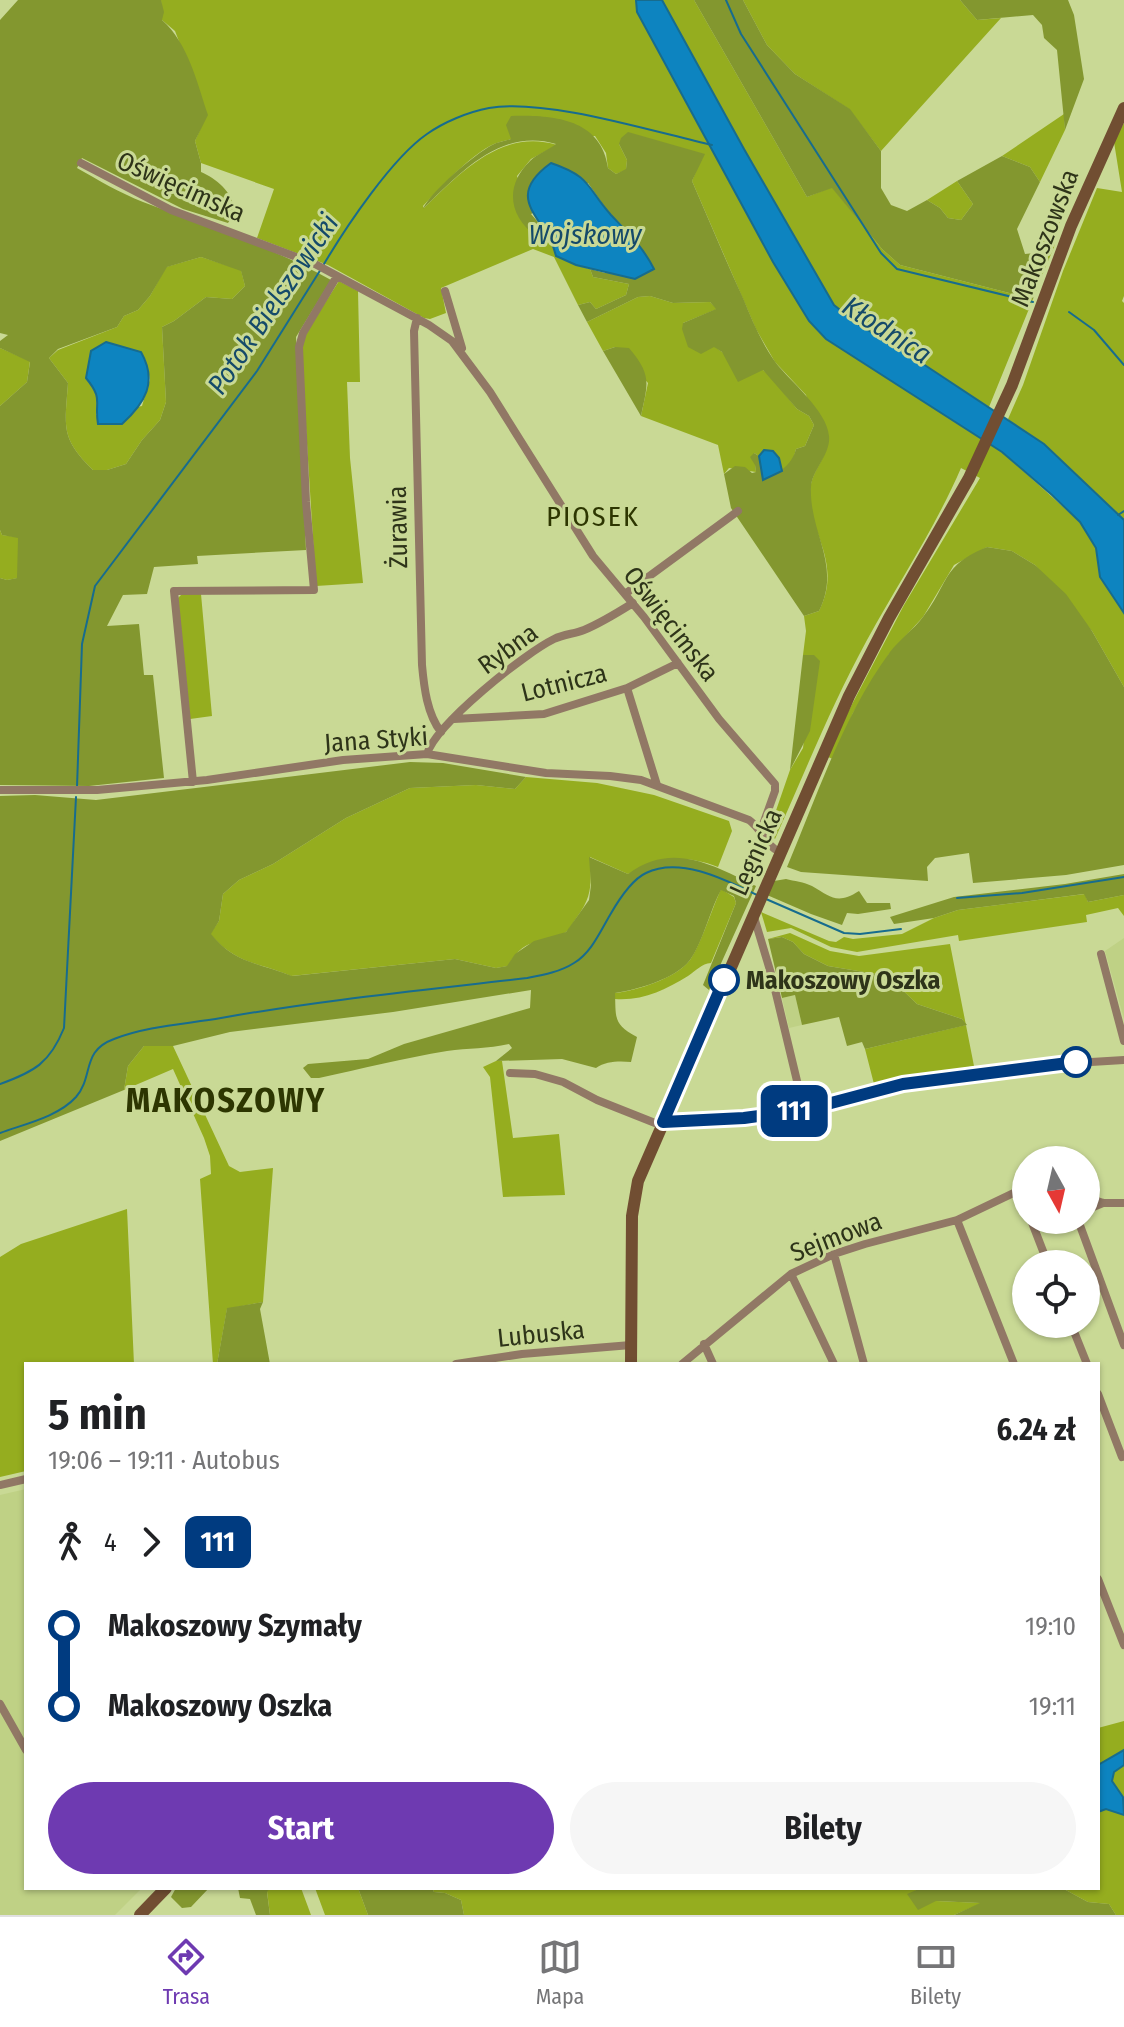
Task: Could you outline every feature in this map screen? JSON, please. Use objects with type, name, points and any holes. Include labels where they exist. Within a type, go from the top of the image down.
[{"type":"main road","name":"Makoszowska","points":[[1012,385],[1071,226],[1124,108]]},
{"type":"main road","name":"Legnicka","points":[[632,1358],[633,1204],[638,1181],[869,655],[969,478],[1012,385]]},
{"type":"main road","points":[[140,1915],[161,1890]]},
{"type":"street","name":"Oświęcimska","points":[[81,163],[171,210],[315,264],[417,318],[452,341],[499,405],[573,527],[726,728],[775,784],[761,830]]},
{"type":"street","points":[[193,782],[174,591],[314,590],[306,502],[299,347],[303,333],[337,276]]},
{"type":"street","name":"Oświęcimska","points":[[445,291],[467,360]]},
{"type":"street","name":"Żurawia","points":[[417,318],[414,346],[422,665],[427,697],[441,732]]},
{"type":"street","points":[[437,330],[441,324],[453,319]]},
{"type":"street","points":[[625,594],[738,511]]},
{"type":"street","name":"Rybna","points":[[427,754],[441,732],[486,688],[550,641],[588,628],[633,603]]},
{"type":"street","name":"Lotnicza","points":[[454,719],[539,715],[627,688],[678,663]]},
{"type":"street","points":[[627,688],[657,785]]},
{"type":"street","name":"Jana Styki","points":[[0,790],[97,790],[193,782],[343,760],[427,754],[546,773],[621,777],[657,785],[744,817],[761,830],[772,848],[780,852]]},
{"type":"street","points":[[754,911],[804,1110]]},
{"type":"street","points":[[1101,954],[1124,1041]]},
{"type":"street","points":[[510,1073],[535,1074],[563,1082],[597,1100],[655,1123],[744,1118],[804,1110],[912,1082],[1042,1065],[1124,1060]]},
{"type":"street","name":"Sejmowa","points":[[684,1362],[791,1274],[834,1254],[957,1220],[1012,1193]]},
{"type":"street","points":[[1100,1202],[1124,1203]]},
{"type":"street","points":[[957,1220],[1013,1362]]},
{"type":"street","points":[[1083,1234],[1124,1345]]},
{"type":"street","points":[[834,1254],[863,1362]]},
{"type":"street","points":[[791,1274],[833,1362]]},
{"type":"street","points":[[1077,1338],[1086,1362]]},
{"type":"street","points":[[704,1344],[712,1362]]},
{"type":"street","name":"Lubuska","points":[[469,1362],[522,1354],[632,1358]]},
{"type":"street","points":[[1100,1399],[1122,1457]]},
{"type":"street","points":[[0,1485],[24,1479]]},
{"type":"street","points":[[1100,1584],[1124,1645]]},
{"type":"street","points":[[0,1704],[24,1747]]},
{"type":"shaded area","points":[[18,0],[161,0],[162,20],[185,51],[208,115],[195,141],[201,172],[222,186],[231,200],[232,215],[228,223],[183,209],[82,158],[77,168],[134,198],[262,247],[331,280],[296,337],[306,550],[197,556],[198,564],[154,567],[147,594],[123,595],[107,626],[139,624],[144,675],[153,675],[164,778],[89,786],[0,785],[0,578],[17,578],[18,538],[2,535],[0,530],[0,406],[27,382],[30,362],[0,348],[0,341],[8,335],[0,333],[0,20]],"holes":[[[201,257],[241,271],[245,286],[232,299],[206,297],[162,327],[166,402],[160,420],[126,464],[107,470],[93,470],[70,440],[66,421],[68,383],[49,358],[58,349],[117,327],[124,316],[138,310],[150,296],[167,267]]]},
{"type":"shaded area","points":[[694,0],[743,0],[767,45],[795,74],[850,109],[881,151],[881,188],[891,205],[907,211],[927,200],[948,218],[961,220],[973,204],[957,181],[1002,156],[1030,167],[1040,182],[1017,229],[1025,254],[1035,253],[1041,278],[1033,299],[900,265],[882,249],[832,188],[807,197]]},
{"type":"shaded area","points":[[960,0],[1068,0],[1074,15],[1084,79],[1065,130],[1057,50],[1044,38],[1042,25],[1033,15],[977,20]]},
{"type":"shaded area","points":[[511,116],[558,119],[585,129],[596,139],[604,151],[608,168],[616,174],[626,169],[627,160],[619,144],[628,132],[705,154],[692,181],[754,323],[776,363],[815,407],[827,426],[829,443],[811,487],[827,579],[819,611],[804,616],[731,508],[724,474],[735,466],[756,472],[750,457],[754,453],[759,456],[763,480],[788,465],[796,449],[805,446],[814,425],[809,416],[797,409],[763,370],[738,382],[722,352],[714,347],[701,354],[688,347],[683,323],[716,309],[710,302],[673,303],[650,296],[638,297],[587,322],[578,305],[590,302],[596,309],[626,295],[629,284],[593,277],[590,269],[605,273],[634,237],[609,213],[588,183],[531,214],[544,229],[536,236],[527,228],[515,210],[516,180],[530,161],[556,144],[536,140],[499,148],[466,169],[423,209],[434,193],[465,165],[492,145],[511,139],[506,125]]},
{"type":"shaded area","points":[[615,347],[629,348],[642,365],[646,387],[641,416],[603,351]]},
{"type":"shaded area","points":[[987,547],[1012,551],[1035,565],[1066,594],[1092,631],[1124,687],[1124,865],[1066,875],[973,883],[969,853],[935,858],[927,867],[928,881],[801,872],[787,867],[832,757],[873,677],[894,647],[932,605],[954,568]]},
{"type":"shaded area","points":[[803,655],[814,655],[820,661],[810,731],[790,770]]},
{"type":"shaded area","points":[[410,762],[443,763],[526,777],[515,789],[476,785],[410,788],[346,818],[273,864],[239,880],[223,894],[219,921],[211,934],[220,944],[238,957],[292,976],[455,959],[496,968],[507,966],[515,954],[534,941],[566,932],[589,900],[589,857],[628,874],[644,864],[676,858],[708,864],[756,886],[709,990],[703,985],[736,903],[734,896],[721,890],[699,944],[684,967],[655,982],[615,993],[617,1020],[637,1037],[631,1062],[608,1063],[596,1068],[562,1059],[496,1061],[512,1048],[509,1044],[431,1054],[319,1078],[311,1078],[303,1068],[308,1064],[368,1059],[404,1044],[530,1008],[531,990],[393,1012],[230,1032],[173,1046],[144,1046],[128,1066],[124,1090],[0,1141],[0,796],[35,795],[96,800]]},
{"type":"shaded area","points":[[1124,874],[1124,895],[1088,902],[1084,894],[958,910],[934,918],[894,924],[890,917],[954,897]]},
{"type":"shaded area","points":[[786,879],[809,885],[834,898],[845,898],[859,891],[867,903],[890,903],[891,909],[847,913],[842,925],[767,895],[774,881]]},
{"type":"shaded area","points":[[782,937],[793,942],[804,954],[828,966],[888,976],[917,1004],[962,1019],[967,1025],[865,1049],[862,1042],[847,1046],[839,1017],[802,1025],[795,995],[782,998],[768,939]]},
{"type":"shaded area","points":[[1124,938],[1124,1019],[1105,951]]},
{"type":"shaded area","points":[[795,995],[802,1025],[789,1028],[782,998]]},
{"type":"shaded area","points":[[263,1302],[260,1309],[270,1362],[217,1362],[227,1308]]},
{"type":"shaded area","points":[[24,1489],[24,1890],[140,1890],[115,1915],[0,1915],[0,1495]]},
{"type":"shaded area","points":[[175,1890],[207,1890],[191,1907],[182,1908],[171,1897]]},
{"type":"shaded area","points":[[238,1890],[268,1890],[270,1915],[256,1915],[250,1899],[240,1898]]},
{"type":"shaded area","points":[[359,1890],[433,1890],[461,1900],[464,1915],[368,1915]]},
{"type":"shaded area","points":[[916,1890],[1066,1890],[1088,1902],[1109,1904],[1116,1915],[954,1915],[980,1903],[936,1901],[918,1910],[907,1894]]},
{"type":"green space","points":[[161,0],[636,0],[637,12],[773,262],[809,321],[827,339],[1002,452],[1080,522],[1096,548],[1100,577],[1124,613],[1124,687],[1092,631],[1035,565],[1012,551],[987,547],[954,565],[923,617],[889,654],[853,713],[833,759],[828,757],[904,605],[980,478],[961,468],[854,664],[775,839],[772,837],[771,825],[790,770],[803,748],[814,655],[803,655],[804,616],[819,611],[826,592],[826,560],[810,500],[812,480],[824,455],[806,395],[775,362],[756,329],[692,181],[699,164],[619,144],[627,160],[626,170],[616,174],[608,168],[606,153],[595,136],[517,138],[485,149],[456,172],[424,208],[467,168],[500,148],[537,141],[557,145],[531,159],[517,176],[536,235],[544,229],[576,265],[590,269],[593,277],[629,284],[626,295],[596,309],[590,302],[578,305],[554,257],[533,249],[441,288],[446,313],[424,318],[328,265],[257,238],[274,189],[201,163],[195,141],[207,114],[175,31],[162,20]]},
{"type":"green space","points":[[662,0],[694,0],[807,197],[832,187],[882,249],[900,265],[1033,299],[989,407],[859,325],[834,305]]},
{"type":"green space","points":[[743,0],[960,0],[977,20],[1001,18],[881,151],[849,109],[795,74],[767,45]]},
{"type":"green space","points":[[1064,114],[1065,130],[1040,182],[1030,167],[1002,156]]},
{"type":"green space","points":[[1124,123],[1124,520],[1008,419],[1097,188],[1122,192],[1114,142]]},
{"type":"green space","points":[[957,181],[973,204],[961,220],[948,218],[927,200]]},
{"type":"green space","points":[[1061,217],[1054,247],[1041,278],[1035,253]]},
{"type":"green space","points":[[201,257],[241,270],[245,286],[232,299],[206,297],[162,327],[166,402],[160,420],[126,464],[107,470],[93,470],[70,440],[66,421],[68,383],[49,358],[58,350],[117,327],[124,316],[138,310],[150,296],[166,267]],"holes":[[[122,348],[131,349],[145,359],[150,379],[142,406],[96,415],[100,405],[96,389]]]},
{"type":"green space","points":[[339,281],[358,291],[360,382],[347,382],[350,458],[363,583],[316,586],[301,349],[305,334]]},
{"type":"green space","points":[[650,296],[673,303],[710,302],[717,309],[683,323],[722,352],[763,370],[797,409],[809,416],[814,425],[805,446],[796,449],[793,460],[782,471],[779,458],[764,450],[759,456],[754,453],[756,472],[729,468],[724,474],[718,445],[641,416],[648,383],[615,347],[603,351],[587,322],[638,297]]},
{"type":"green space","points":[[0,348],[30,361],[27,382],[0,406]]},
{"type":"green space","points":[[0,530],[2,535],[18,537],[18,578],[0,578]]},
{"type":"green space","points":[[182,594],[201,594],[212,716],[190,719],[178,598]]},
{"type":"green space","points":[[526,777],[597,783],[654,795],[729,821],[732,831],[718,867],[682,859],[628,874],[590,857],[588,895],[569,929],[558,937],[522,948],[508,966],[496,968],[455,959],[291,976],[238,957],[210,934],[219,921],[223,894],[239,880],[273,864],[346,818],[410,788],[476,785],[515,789]]},
{"type":"green space","points":[[721,889],[734,897],[736,903],[711,963],[653,994],[615,999],[615,993],[656,982],[684,967],[698,945]]},
{"type":"green space","points":[[1085,894],[1088,902],[1124,895],[1124,916],[1118,908],[1086,915],[1087,922],[959,941],[958,935],[857,952],[831,947],[791,928],[767,932],[761,912],[836,942],[844,937],[853,939],[902,934],[958,910]]},
{"type":"green space","points":[[790,933],[830,951],[859,956],[950,944],[966,1025],[962,1019],[917,1004],[888,976],[828,966],[804,954],[793,942],[782,937],[768,939]]},
{"type":"green space","points":[[966,1025],[974,1066],[874,1084],[865,1049]]},
{"type":"green space","points":[[144,1046],[173,1046],[229,1166],[240,1172],[273,1168],[263,1302],[227,1309],[217,1362],[213,1362],[200,1179],[211,1174],[210,1156],[173,1069],[124,1090],[128,1066]]},
{"type":"green space","points":[[502,1061],[513,1138],[559,1134],[565,1195],[503,1197],[490,1077],[483,1067]]},
{"type":"green space","points":[[127,1209],[134,1362],[24,1362],[24,1471],[0,1477],[0,1257],[21,1244]]},
{"type":"green space","points":[[1124,1721],[1124,1915],[1116,1915],[1109,1904],[1088,1902],[1066,1890],[1100,1890],[1100,1727]]},
{"type":"green space","points":[[302,1890],[311,1915],[270,1915],[267,1891]]},
{"type":"green space","points":[[316,1890],[359,1890],[368,1915],[325,1915]]},
{"type":"green space","points":[[917,1890],[908,1895],[936,1901],[982,1903],[954,1915],[464,1915],[461,1900],[434,1892]]},
{"type":"water","points":[[636,0],[662,0],[834,305],[859,325],[1044,444],[1124,520],[1124,613],[1100,577],[1096,548],[1080,522],[1052,495],[1002,452],[826,339],[809,321],[773,262],[637,12]]},
{"type":"water","name":"Wojskowy","points":[[551,163],[574,173],[587,184],[640,247],[654,269],[635,279],[576,265],[556,256],[528,199],[529,188],[536,176]]},
{"type":"water","points":[[106,342],[141,352],[148,373],[149,382],[143,400],[122,424],[98,424],[97,396],[86,378],[91,351]]},
{"type":"water","points":[[764,450],[773,451],[779,458],[782,471],[763,480],[759,456]]},
{"type":"water","points":[[1124,1750],[1124,1765],[1114,1772],[1112,1781],[1123,1797],[1124,1815],[1106,1809],[1100,1811],[1100,1764]]},
{"type":"waterway","points":[[726,0],[741,34],[881,253],[897,269],[1033,302]]},
{"type":"waterway","name":"Potok Bielszowicki","points":[[324,264],[357,213],[399,159],[434,130],[473,112],[513,106],[569,112],[712,145]]},
{"type":"waterway","name":"Potok Bielszowicki","points":[[77,787],[82,644],[95,586],[257,371],[321,269]]},
{"type":"waterway","points":[[1069,312],[1094,330],[1124,365]]},
{"type":"waterway","points":[[1118,515],[1124,511]]},
{"type":"waterway","name":"Potok Bielszowicki","points":[[0,1084],[40,1065],[53,1050],[64,1028],[76,797]]},
{"type":"waterway","points":[[0,1133],[40,1119],[69,1104],[85,1081],[92,1057],[104,1044],[114,1039],[167,1026],[297,1006],[527,978],[557,971],[585,954],[621,897],[635,881],[659,868],[703,872],[757,895]]},
{"type":"waterway","points":[[957,898],[1022,893],[1124,877]]},
{"type":"waterway","points":[[766,899],[844,933],[901,929]]},
{"type":"bus line","name":"111","points":[[724,980],[663,1122],[780,1113],[814,1108],[903,1084],[1076,1062]]},
{"type":"place","name":"Makoszowy Oszka","points":[[724,980]]},
{"type":"district","name":"PIOSEK","points":[[593,516]]},
{"type":"district","name":"MAKOSZOWY","points":[[226,1100]]},
{"type":"water label","name":"Kłodnica","points":[[887,330]]}]
